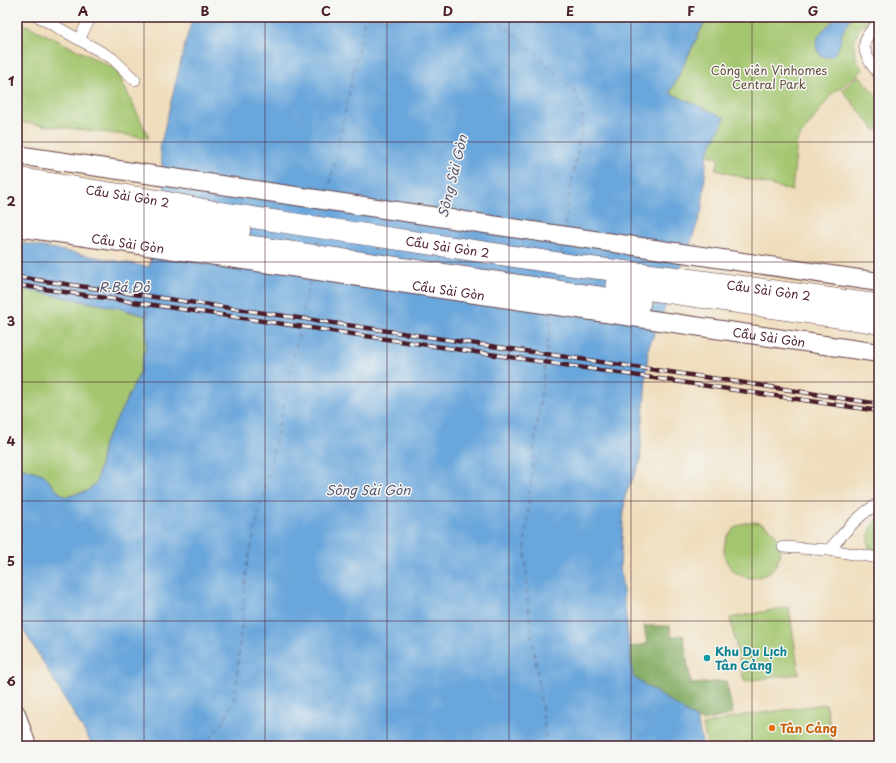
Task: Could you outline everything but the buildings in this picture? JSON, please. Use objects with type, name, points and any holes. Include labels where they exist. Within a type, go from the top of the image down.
[{"type":"highway","name":"Cầu Sài Gòn 2","points":[[17,178],[318,228],[578,266],[879,305]]},
{"type":"highway","points":[[17,197],[879,323]]},
{"type":"highway","name":"Cầu Sài Gòn","points":[[17,212],[879,337]]},
{"type":"main road","name":"Cầu Sài Gòn 2","points":[[17,155],[879,282]]},
{"type":"main road","name":"Cầu Sài Gòn","points":[[17,227],[879,353]]},
{"type":"main road","points":[[17,712],[28,746]]},
{"type":"street","points":[[39,17],[112,58],[135,80]]},
{"type":"street","points":[[79,39],[91,17]]},
{"type":"street","points":[[879,23],[872,28],[868,34],[864,46],[867,58],[879,74]]},
{"type":"street","points":[[829,550],[850,526],[874,505],[879,503]]},
{"type":"street","points":[[784,547],[829,550],[879,558]]},
{"type":"green space","name":"Công viên Vinhomes Central Park","points":[[707,17],[872,17],[860,29],[854,42],[855,55],[863,70],[831,95],[797,141],[792,191],[716,170],[719,159],[707,154],[724,118],[670,93]]},
{"type":"green space","points":[[18,21],[116,69],[149,138],[17,122]]},
{"type":"green space","points":[[859,75],[879,99],[879,129],[876,131],[842,90]]},
{"type":"green space","points":[[17,288],[118,308],[146,316],[146,344],[139,375],[104,443],[96,483],[87,491],[66,497],[56,490],[43,474],[17,466]]},
{"type":"green space","points":[[879,517],[879,550],[869,548],[868,539],[872,528]]},
{"type":"green space","points":[[752,522],[767,527],[775,535],[780,550],[775,565],[767,573],[752,578],[737,573],[729,565],[724,550],[729,535],[737,527]]},
{"type":"green space","points":[[789,607],[799,674],[744,681],[730,618]]},
{"type":"green space","points":[[644,626],[670,626],[671,637],[683,635],[691,684],[726,681],[733,714],[704,721],[697,719],[633,678],[630,647],[647,644]]},
{"type":"green space","points":[[826,704],[834,746],[707,746],[703,725],[739,716]]},
{"type":"water","name":"Sông Sài Gòn","points":[[193,17],[707,17],[670,93],[725,118],[707,154],[702,210],[685,259],[648,349],[640,462],[625,496],[620,566],[633,677],[697,719],[703,746],[93,746],[17,619],[17,466],[43,474],[56,490],[66,497],[87,491],[96,483],[104,443],[139,375],[146,344],[147,309],[146,316],[118,308],[17,288],[17,242],[149,267],[165,193],[160,147]]},
{"type":"water","points":[[838,17],[851,17],[843,31],[836,52],[831,56],[824,57],[818,52],[817,49],[816,45],[818,36]]},
{"type":"ferry route","points":[[328,193],[365,17]]},
{"type":"ferry route","points":[[493,17],[547,64],[574,91],[582,109],[582,129],[568,202],[565,227]]},
{"type":"ferry route","points":[[323,218],[325,209]]},
{"type":"ferry route","points":[[317,246],[319,237]]},
{"type":"ferry route","points":[[561,253],[562,244]]},
{"type":"ferry route","points":[[557,281],[558,274]]},
{"type":"ferry route","points":[[204,746],[224,721],[235,697],[247,565],[285,399],[310,278]]},
{"type":"ferry route","points":[[547,746],[528,607],[525,542],[535,439],[552,314]]},
{"type":"railway","points":[[17,277],[745,383],[879,404]]},
{"type":"railway","points":[[17,285],[879,411]]},
{"type":"place","name":"Khu Du Lịch Tân Cảng","points":[[707,658]]},
{"type":"place","name":"Tân Cảng","points":[[772,728]]},
{"type":"water label","name":"R.Bá Đỏ","points":[[124,286]]}]
